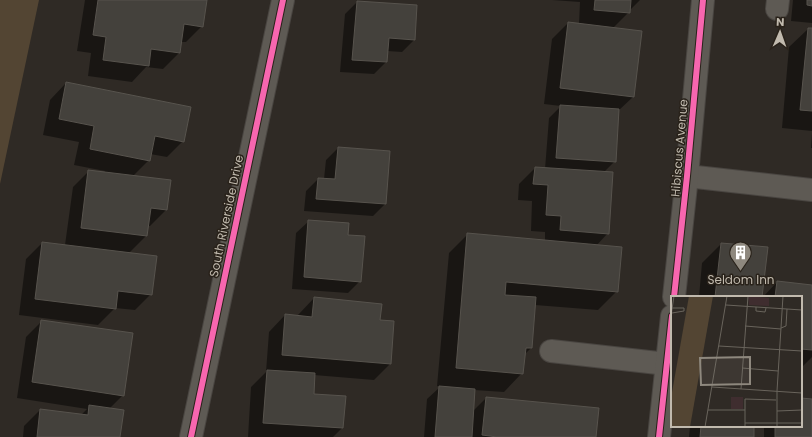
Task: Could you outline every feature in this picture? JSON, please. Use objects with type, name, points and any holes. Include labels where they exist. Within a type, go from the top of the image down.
[{"type":"street","name":"South Riverside Drive","points":[[191,437],[283,0]]},
{"type":"street","name":"Hibiscus Avenue","points":[[674,296],[703,0]]},
{"type":"street","points":[[687,176],[812,190]]},
{"type":"street","points":[[659,437],[671,326]]},
{"type":"street","points":[[551,351],[667,364]]},
{"type":"shaded area","points":[[0,0],[39,0],[0,184]]},
{"type":"building","points":[[98,0],[207,0],[203,27],[184,24],[180,53],[151,49],[149,66],[103,60],[106,37],[93,35]]},
{"type":"building","points":[[595,0],[631,0],[630,13],[594,10]]},
{"type":"building","points":[[807,0],[812,0],[812,6],[807,5]]},
{"type":"building","points":[[357,1],[417,5],[415,40],[389,38],[387,62],[352,60]]},
{"type":"building","points":[[568,22],[642,31],[634,97],[560,88]]},
{"type":"building","points":[[808,28],[812,28],[812,111],[800,110]]},
{"type":"building","points":[[66,82],[191,107],[184,142],[155,136],[150,161],[90,149],[94,126],[59,119]]},
{"type":"building","points":[[560,105],[619,109],[616,162],[556,158]]},
{"type":"building","points":[[338,147],[390,151],[386,204],[316,199],[318,178],[335,179]]},
{"type":"building","points":[[535,167],[613,172],[609,234],[560,230],[561,216],[546,215],[548,185],[533,184]]},
{"type":"building","points":[[88,170],[171,180],[167,210],[151,208],[147,236],[81,228]]},
{"type":"building","points":[[308,220],[349,223],[348,235],[365,236],[361,282],[304,277]]},
{"type":"building","points":[[467,233],[622,247],[618,292],[506,282],[505,295],[536,297],[532,348],[526,348],[523,374],[456,368]]},
{"type":"building","points":[[42,242],[157,256],[152,295],[118,291],[116,309],[35,299]]},
{"type":"building","name":"Seldom Inn","points":[[721,243],[768,247],[762,296],[715,296]]},
{"type":"building","points":[[777,281],[812,285],[812,350],[802,349],[802,296],[775,296]]},
{"type":"building","points":[[314,297],[382,304],[380,320],[394,321],[391,364],[282,355],[285,314],[312,317]]},
{"type":"building","points":[[41,320],[133,333],[124,396],[32,382]]},
{"type":"building","points":[[267,370],[315,373],[314,394],[346,396],[343,428],[263,423]]},
{"type":"building","points":[[439,386],[475,389],[472,437],[435,437]]},
{"type":"building","points":[[486,397],[599,408],[596,437],[497,437],[482,435]]},
{"type":"building","points":[[802,398],[812,399],[812,437],[775,437],[775,427],[802,427]]},
{"type":"building","points":[[89,405],[124,410],[120,437],[37,437],[40,409],[88,415]]},
{"type":"building","points":[[701,427],[754,427],[754,437],[700,437]]},
{"type":"cycle path","points":[[191,437],[283,0]]},
{"type":"cycle path","points":[[674,296],[703,0]]},
{"type":"cycle path","points":[[659,437],[671,325]]},
{"type":"place","name":"Seldom Inn","points":[[741,272]]}]
